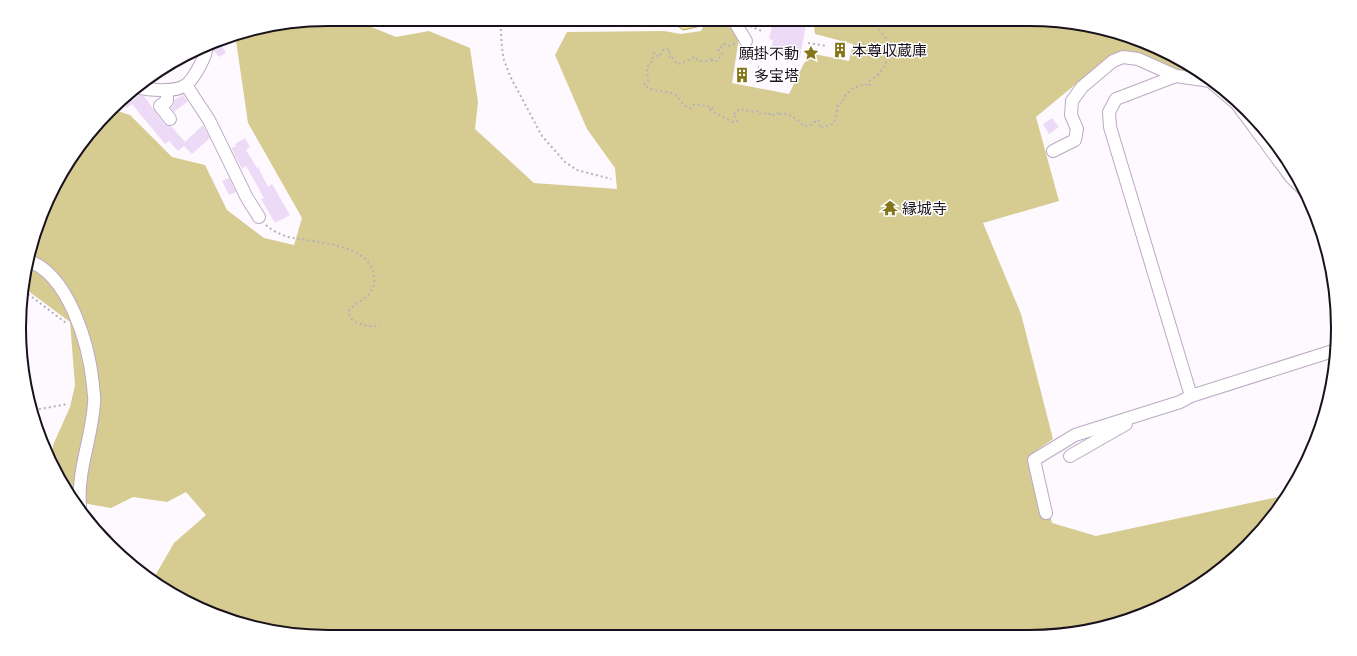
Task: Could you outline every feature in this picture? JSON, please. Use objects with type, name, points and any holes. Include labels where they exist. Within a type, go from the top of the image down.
[{"type":"street","points":[[736,26],[742,42]]},
{"type":"street","points":[[144,88],[167,90],[186,85],[200,67],[205,52]]},
{"type":"street","points":[[1053,151],[1075,140],[1077,129],[1071,114],[1072,101],[1082,88],[1113,61],[1123,57],[1138,59],[1176,76],[1201,80]]},
{"type":"street","points":[[1176,76],[1116,99],[1110,112],[1110,127],[1191,396]]},
{"type":"street","points":[[186,85],[209,120],[247,198],[259,217]]},
{"type":"street","points":[[167,90],[167,101],[160,106],[170,119]]},
{"type":"street","points":[[1253,125],[1291,177]]},
{"type":"street","points":[[34,262],[51,276],[70,303],[80,325],[91,368],[94,401],[91,431],[81,468],[80,500]]},
{"type":"street","points":[[1046,513],[1034,460],[1075,435],[1330,352]]},
{"type":"street","points":[[1070,456],[1129,422],[1130,417]]},
{"type":"path","points":[[500,26],[504,60],[510,76],[542,136],[565,162],[577,170],[611,179]]},
{"type":"path","points":[[742,42],[728,46],[724,44],[718,50],[721,51],[722,54],[718,60],[713,61],[713,58],[708,61],[698,61],[695,57],[690,58],[686,62],[677,64],[672,57],[670,58],[670,49],[664,50],[659,57],[654,53],[652,55],[653,60],[647,67],[648,81],[644,84],[652,89],[676,95],[683,105],[687,107],[691,108],[693,105],[702,105],[706,107],[710,106],[712,109],[710,110],[732,122],[736,121],[736,117],[733,116],[735,112],[740,109],[754,112],[759,111],[760,114],[768,113],[771,116],[783,113],[792,116],[798,120],[800,125],[803,126],[811,125],[817,120],[820,122],[820,128],[833,124],[838,104],[844,101],[843,98],[854,88],[864,84],[870,86],[870,81],[879,76],[880,74],[878,75],[878,73],[886,64],[886,39],[883,36],[883,32],[880,31],[877,26]]},
{"type":"path","points":[[808,43],[827,46]]},
{"type":"path","points":[[259,217],[270,230],[285,236],[338,246],[359,255],[371,263],[375,280],[371,292],[363,300],[353,305],[349,311],[350,318],[361,325],[372,327],[380,325]]},
{"type":"path","points":[[28,294],[69,325],[80,325]]},
{"type":"path","points":[[37,409],[68,404]]},
{"type":"shaded area","points":[[328,26],[369,26],[396,37],[429,31],[470,48],[478,102],[475,129],[534,183],[617,189],[615,168],[587,129],[555,55],[567,32],[664,31],[681,34],[701,31],[704,26],[725,26],[740,31],[732,83],[789,94],[809,53],[849,61],[853,44],[815,34],[814,26],[1049,27],[1088,32],[1126,42],[1163,57],[1192,74],[1177,72],[1122,52],[1111,55],[1036,117],[1059,201],[983,223],[1021,314],[1053,439],[1037,450],[1052,523],[1096,536],[1280,497],[1269,512],[1243,542],[1213,568],[1180,590],[1145,607],[1126,614],[1107,620],[1068,627],[1029,630],[328,630],[269,624],[231,614],[194,599],[155,576],[174,543],[206,515],[186,492],[167,502],[133,497],[111,508],[88,504],[78,498],[66,479],[53,452],[53,445],[70,407],[75,385],[70,322],[29,291],[36,250],[57,194],[66,177],[88,144],[117,111],[130,115],[172,157],[205,165],[227,210],[264,238],[294,245],[302,218],[248,123],[236,40],[269,32]]},
{"type":"shaded area","points":[[678,26],[698,26],[697,27],[683,30]]},
{"type":"building","points":[[772,26],[806,26],[800,57],[771,52],[773,40],[769,39]]},
{"type":"building","name":"本尊収蔵庫","points":[[836,44],[846,46],[845,55],[834,53]]},
{"type":"building","points":[[222,46],[226,53],[219,57],[214,51],[214,48]]},
{"type":"building","name":"多宝塔","points":[[737,69],[749,70],[747,81],[736,80]]},
{"type":"building","points":[[139,95],[144,96],[164,124],[171,126],[185,142],[203,125],[210,138],[192,154],[184,146],[178,151],[169,141],[165,144],[132,104],[127,108],[124,105],[132,98],[133,100]]},
{"type":"building","points":[[183,95],[188,101],[174,112],[171,108],[174,104],[174,100]]},
{"type":"building","points":[[1052,118],[1059,127],[1049,134],[1043,124]]},
{"type":"building","points":[[245,138],[250,147],[246,150],[257,168],[258,167],[268,187],[272,184],[290,215],[275,223],[261,199],[264,198],[246,166],[242,169],[231,148],[236,146],[235,144]]},
{"type":"building","points":[[229,178],[236,192],[229,195],[222,181]]},
{"type":"place","name":"本尊収蔵庫","points":[[840,50]]},
{"type":"place","name":"願掛不動","points":[[811,53]]},
{"type":"place","name":"多宝塔","points":[[742,75]]},
{"type":"place","name":"縁城寺","points":[[890,208]]}]
